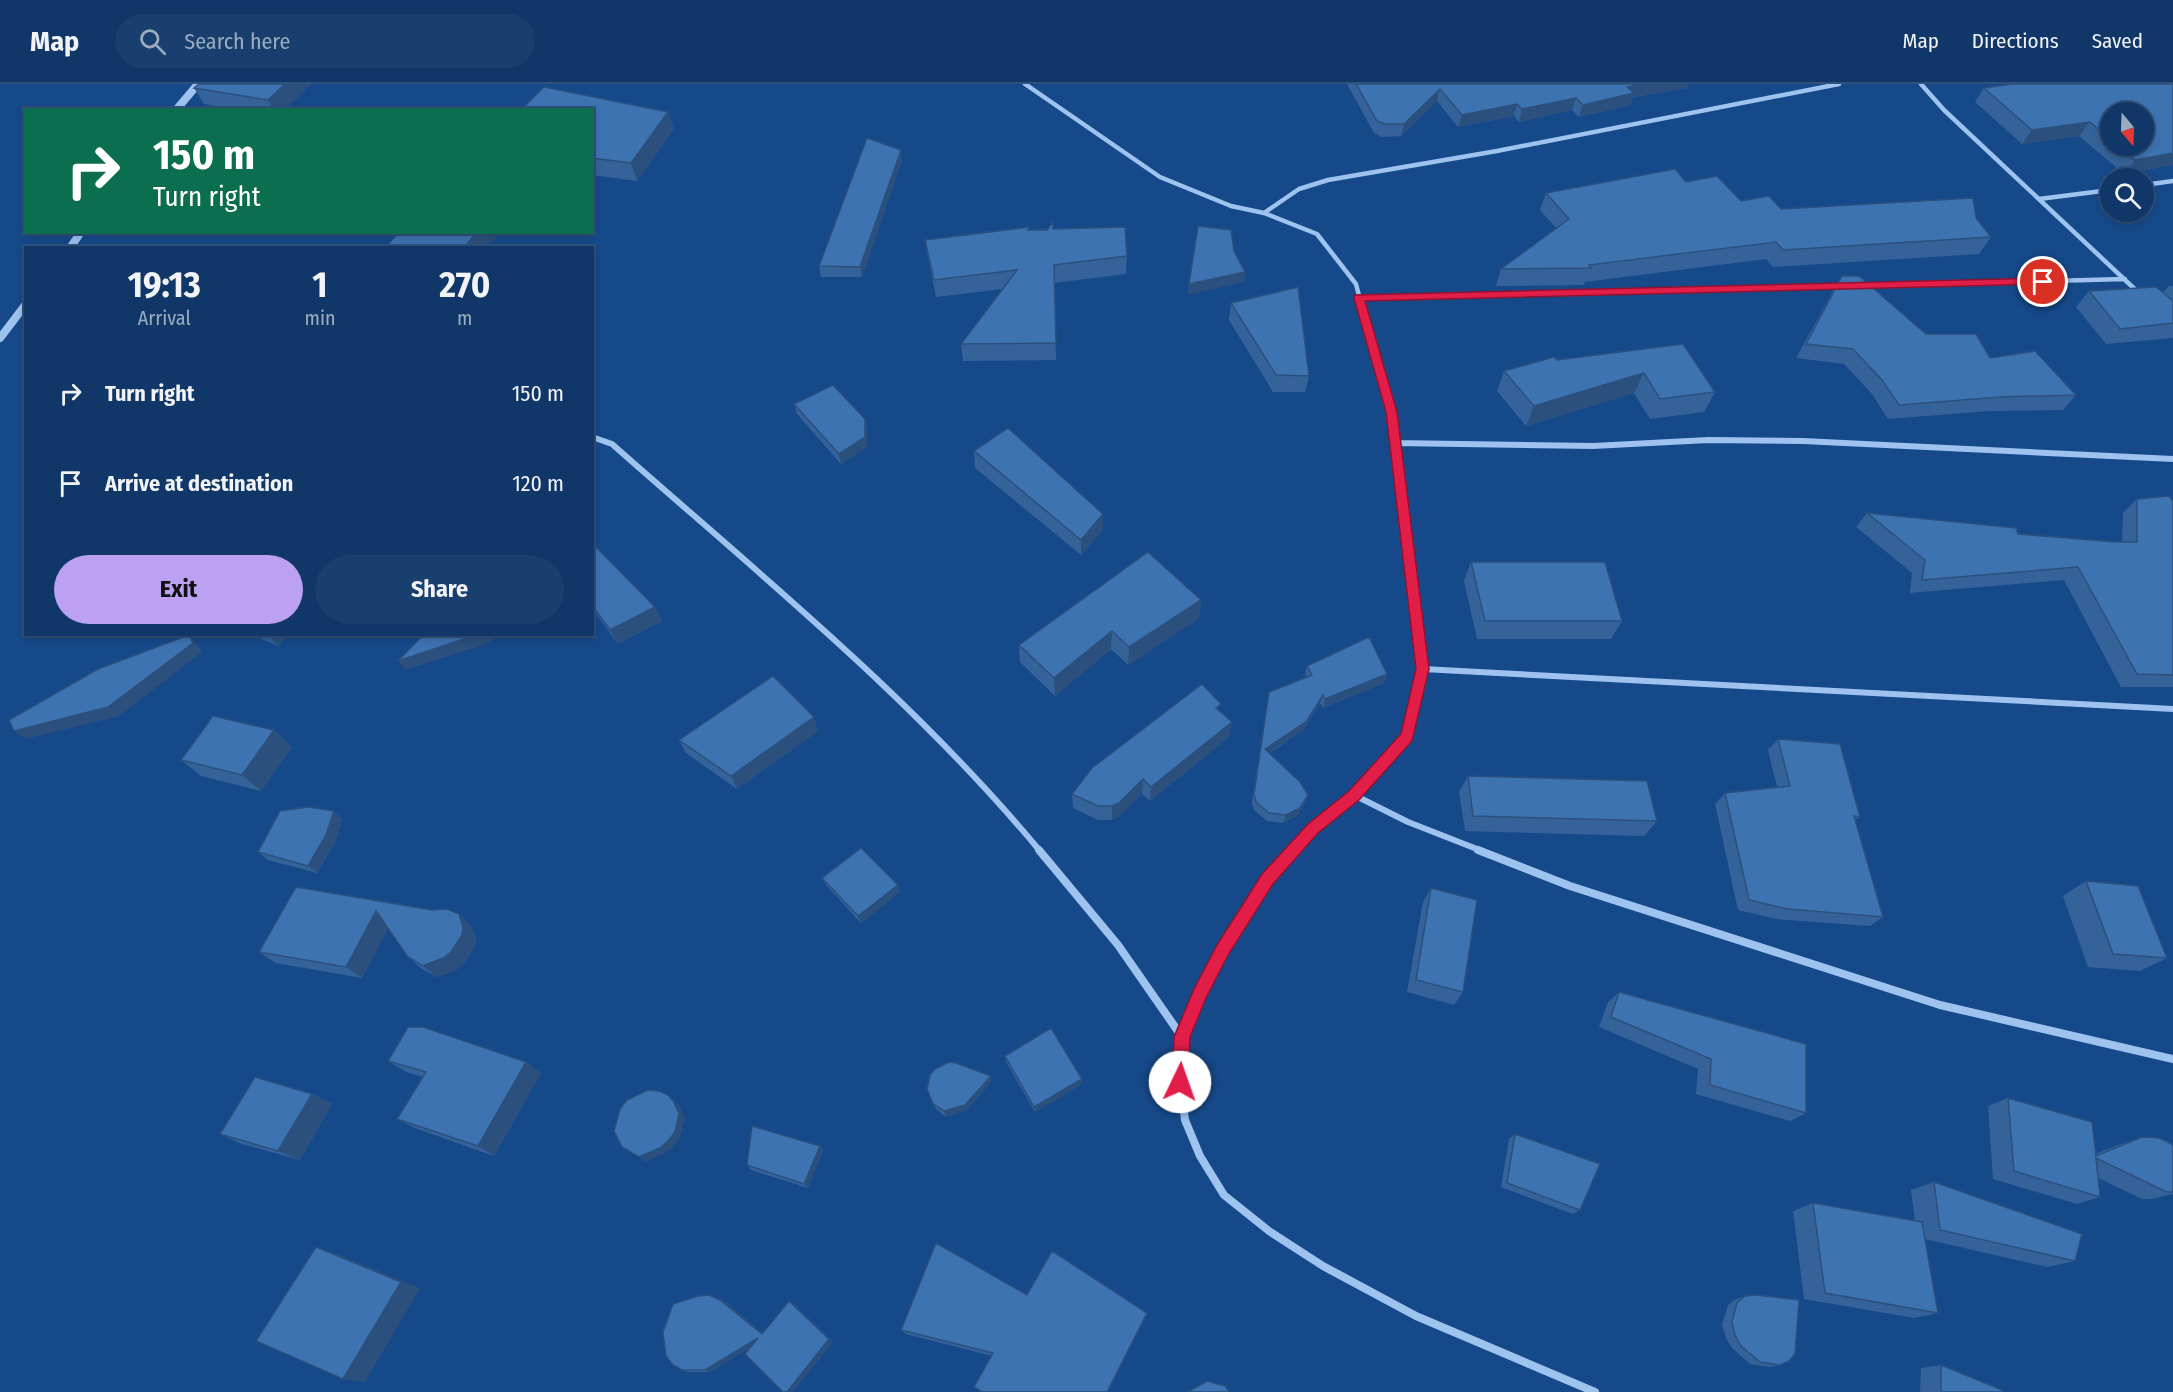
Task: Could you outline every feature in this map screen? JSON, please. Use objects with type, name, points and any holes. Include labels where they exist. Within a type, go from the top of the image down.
[{"type":"street","points":[[178,108],[198,84]]},
{"type":"street","points":[[1025,84],[1160,177],[1231,206],[1264,213],[1317,234],[1356,284],[1391,412],[1423,669],[1407,737],[1354,795],[1313,829],[1267,879],[1222,950],[1200,994],[1182,1037],[1180,1082],[1185,1120],[1200,1156],[1224,1195],[1269,1231],[1323,1266],[1396,1305],[1595,1392]]},
{"type":"street","points":[[1264,213],[1299,189],[1328,180],[1497,151],[1839,84]]},
{"type":"street","points":[[1922,84],[1944,110],[2149,302]]},
{"type":"street","points":[[2154,184],[2173,181]]},
{"type":"street","points":[[2039,199],[2100,191]]},
{"type":"street","points":[[1359,298],[2125,279]]},
{"type":"street","points":[[0,338],[24,307]]},
{"type":"street","points":[[594,438],[612,444],[862,665],[939,737],[1027,835],[1118,945],[1182,1037]]},
{"type":"street","points":[[1395,443],[1593,446],[1708,440],[1803,441],[2173,459]]},
{"type":"street","points":[[1423,669],[2173,709]]},
{"type":"street","points":[[1354,795],[1408,822],[1570,886],[1940,1005],[2173,1059]]},
{"type":"building","points":[[199,84],[285,84],[268,100],[194,88]]},
{"type":"building","points":[[1356,84],[1644,84],[1627,87],[1634,93],[1583,105],[1576,98],[1522,109],[1517,104],[1462,115],[1440,89],[1404,124],[1385,124],[1377,121]]},
{"type":"building","points":[[2012,84],[2173,84],[2173,153],[2135,160],[2130,156],[2154,156],[2154,102],[2100,102],[2100,130],[2090,122],[2032,130],[1984,88]]},
{"type":"building","points":[[544,87],[668,112],[631,163],[594,158],[594,108],[523,108]]},
{"type":"building","points":[[867,138],[901,150],[860,267],[819,266]]},
{"type":"building","points":[[1675,169],[1686,182],[1717,176],[1741,201],[1769,196],[1781,209],[1973,198],[1976,218],[1991,237],[1783,250],[1776,242],[1589,265],[1591,268],[1501,269],[1569,219],[1546,193]]},
{"type":"building","points":[[1053,222],[1053,229],[1125,227],[1127,256],[1054,265],[1056,343],[961,344],[1017,270],[934,280],[925,240],[1029,227],[1028,230],[1047,230]]},
{"type":"building","points":[[1198,226],[1231,230],[1234,251],[1245,272],[1189,284]]},
{"type":"building","points":[[397,234],[475,234],[466,245],[468,246],[387,246]]},
{"type":"building","points":[[1842,276],[1859,276],[1926,334],[1976,334],[1990,358],[2035,351],[2076,395],[2001,397],[1899,405],[1882,380],[1853,349],[1806,344]]},
{"type":"building","points":[[1298,287],[1309,376],[1276,375],[1231,303]]},
{"type":"building","points":[[2156,287],[2173,301],[2173,323],[2120,329],[2089,291]]},
{"type":"building","points":[[1683,344],[1715,392],[1660,399],[1644,373],[1534,406],[1504,371],[1554,357],[1557,360]]},
{"type":"building","points":[[833,385],[865,419],[865,437],[839,454],[794,404]]},
{"type":"building","points":[[1008,428],[1103,514],[1081,540],[974,451]]},
{"type":"building","points":[[2169,496],[2173,501],[2173,675],[2137,674],[2078,567],[1922,580],[1925,560],[1867,513],[2016,528],[2018,534],[2137,542],[2137,499]]},
{"type":"building","points":[[594,545],[655,607],[610,630],[594,608]]},
{"type":"building","points":[[1148,552],[1201,600],[1129,647],[1112,631],[1054,678],[1019,645]]},
{"type":"building","points":[[1471,562],[1605,562],[1622,621],[1485,621]]},
{"type":"building","points":[[186,636],[190,636],[193,643],[108,707],[14,731],[9,720],[98,669]]},
{"type":"building","points":[[422,636],[473,636],[398,661]]},
{"type":"building","points":[[1369,637],[1387,674],[1325,699],[1323,695],[1306,722],[1265,749],[1300,782],[1308,795],[1300,808],[1286,815],[1269,813],[1256,802],[1254,794],[1269,692],[1312,675],[1307,666]]},
{"type":"building","points":[[773,676],[814,717],[731,776],[679,740]]},
{"type":"building","points":[[1202,684],[1221,704],[1216,708],[1232,722],[1151,787],[1143,779],[1119,803],[1112,806],[1098,806],[1072,794],[1092,768]]},
{"type":"building","points":[[213,716],[274,730],[242,775],[181,760]]},
{"type":"building","points":[[1778,739],[1840,744],[1860,817],[1854,816],[1883,917],[1788,909],[1749,900],[1725,793],[1790,786]]},
{"type":"building","points":[[1468,776],[1647,781],[1657,821],[1473,816]]},
{"type":"building","points":[[308,807],[334,811],[326,835],[308,866],[258,852],[280,811]]},
{"type":"building","points":[[861,848],[898,885],[858,916],[822,878]]},
{"type":"building","points":[[2086,881],[2138,886],[2167,958],[2113,954]]},
{"type":"building","points":[[296,887],[432,910],[447,909],[459,914],[463,927],[462,935],[451,952],[423,966],[408,957],[376,911],[346,967],[259,952]]},
{"type":"building","points":[[1431,888],[1477,900],[1463,992],[1416,980]]},
{"type":"building","points":[[1619,992],[1806,1044],[1806,1113],[1710,1085],[1711,1059],[1611,1017]]},
{"type":"building","points":[[408,1027],[423,1027],[526,1062],[478,1146],[397,1119],[426,1072],[388,1061]]},
{"type":"building","points":[[1051,1028],[1082,1079],[1034,1107],[1005,1056]]},
{"type":"building","points":[[949,1062],[991,1076],[965,1105],[944,1111],[933,1104],[927,1089],[930,1075],[935,1069]]},
{"type":"building","points":[[255,1077],[312,1094],[278,1151],[220,1134]]},
{"type":"building","points":[[648,1090],[668,1095],[679,1114],[675,1132],[668,1141],[660,1148],[639,1157],[622,1147],[614,1131],[620,1109],[627,1100]]},
{"type":"building","points":[[2008,1098],[2092,1122],[2096,1156],[2142,1137],[2159,1138],[2168,1142],[2173,1145],[2173,1192],[2167,1192],[2096,1158],[2100,1197],[2014,1171]]},
{"type":"building","points":[[752,1126],[820,1146],[804,1184],[747,1165]]},
{"type":"building","points":[[1515,1134],[1600,1164],[1580,1210],[1507,1183]]},
{"type":"building","points":[[1934,1182],[2082,1234],[2075,1261],[1940,1230]]},
{"type":"building","points":[[1813,1203],[1922,1222],[1938,1313],[1825,1293]]},
{"type":"building","points":[[936,1243],[1027,1295],[1052,1251],[1147,1313],[1107,1392],[982,1392],[974,1387],[993,1353],[901,1330]]},
{"type":"building","points":[[316,1247],[401,1282],[343,1379],[256,1341]]},
{"type":"building","points":[[709,1295],[720,1300],[762,1334],[789,1301],[829,1339],[787,1392],[783,1392],[745,1354],[758,1338],[705,1370],[682,1370],[673,1365],[666,1356],[663,1332],[673,1304]]},
{"type":"building","points":[[1745,1296],[1799,1300],[1795,1354],[1789,1361],[1780,1365],[1760,1362],[1741,1346],[1735,1335],[1732,1322],[1737,1303]]},
{"type":"building","points":[[1941,1365],[2002,1390],[2002,1392],[1941,1392]]},
{"type":"building","points":[[1207,1381],[1225,1386],[1229,1392],[1188,1392]]},
{"type":"route","points":[[1180,1082],[1182,1037],[1222,950],[1267,879],[1313,829],[1354,795],[1407,737],[1423,669],[1391,412],[1359,298],[2043,282]]}]
